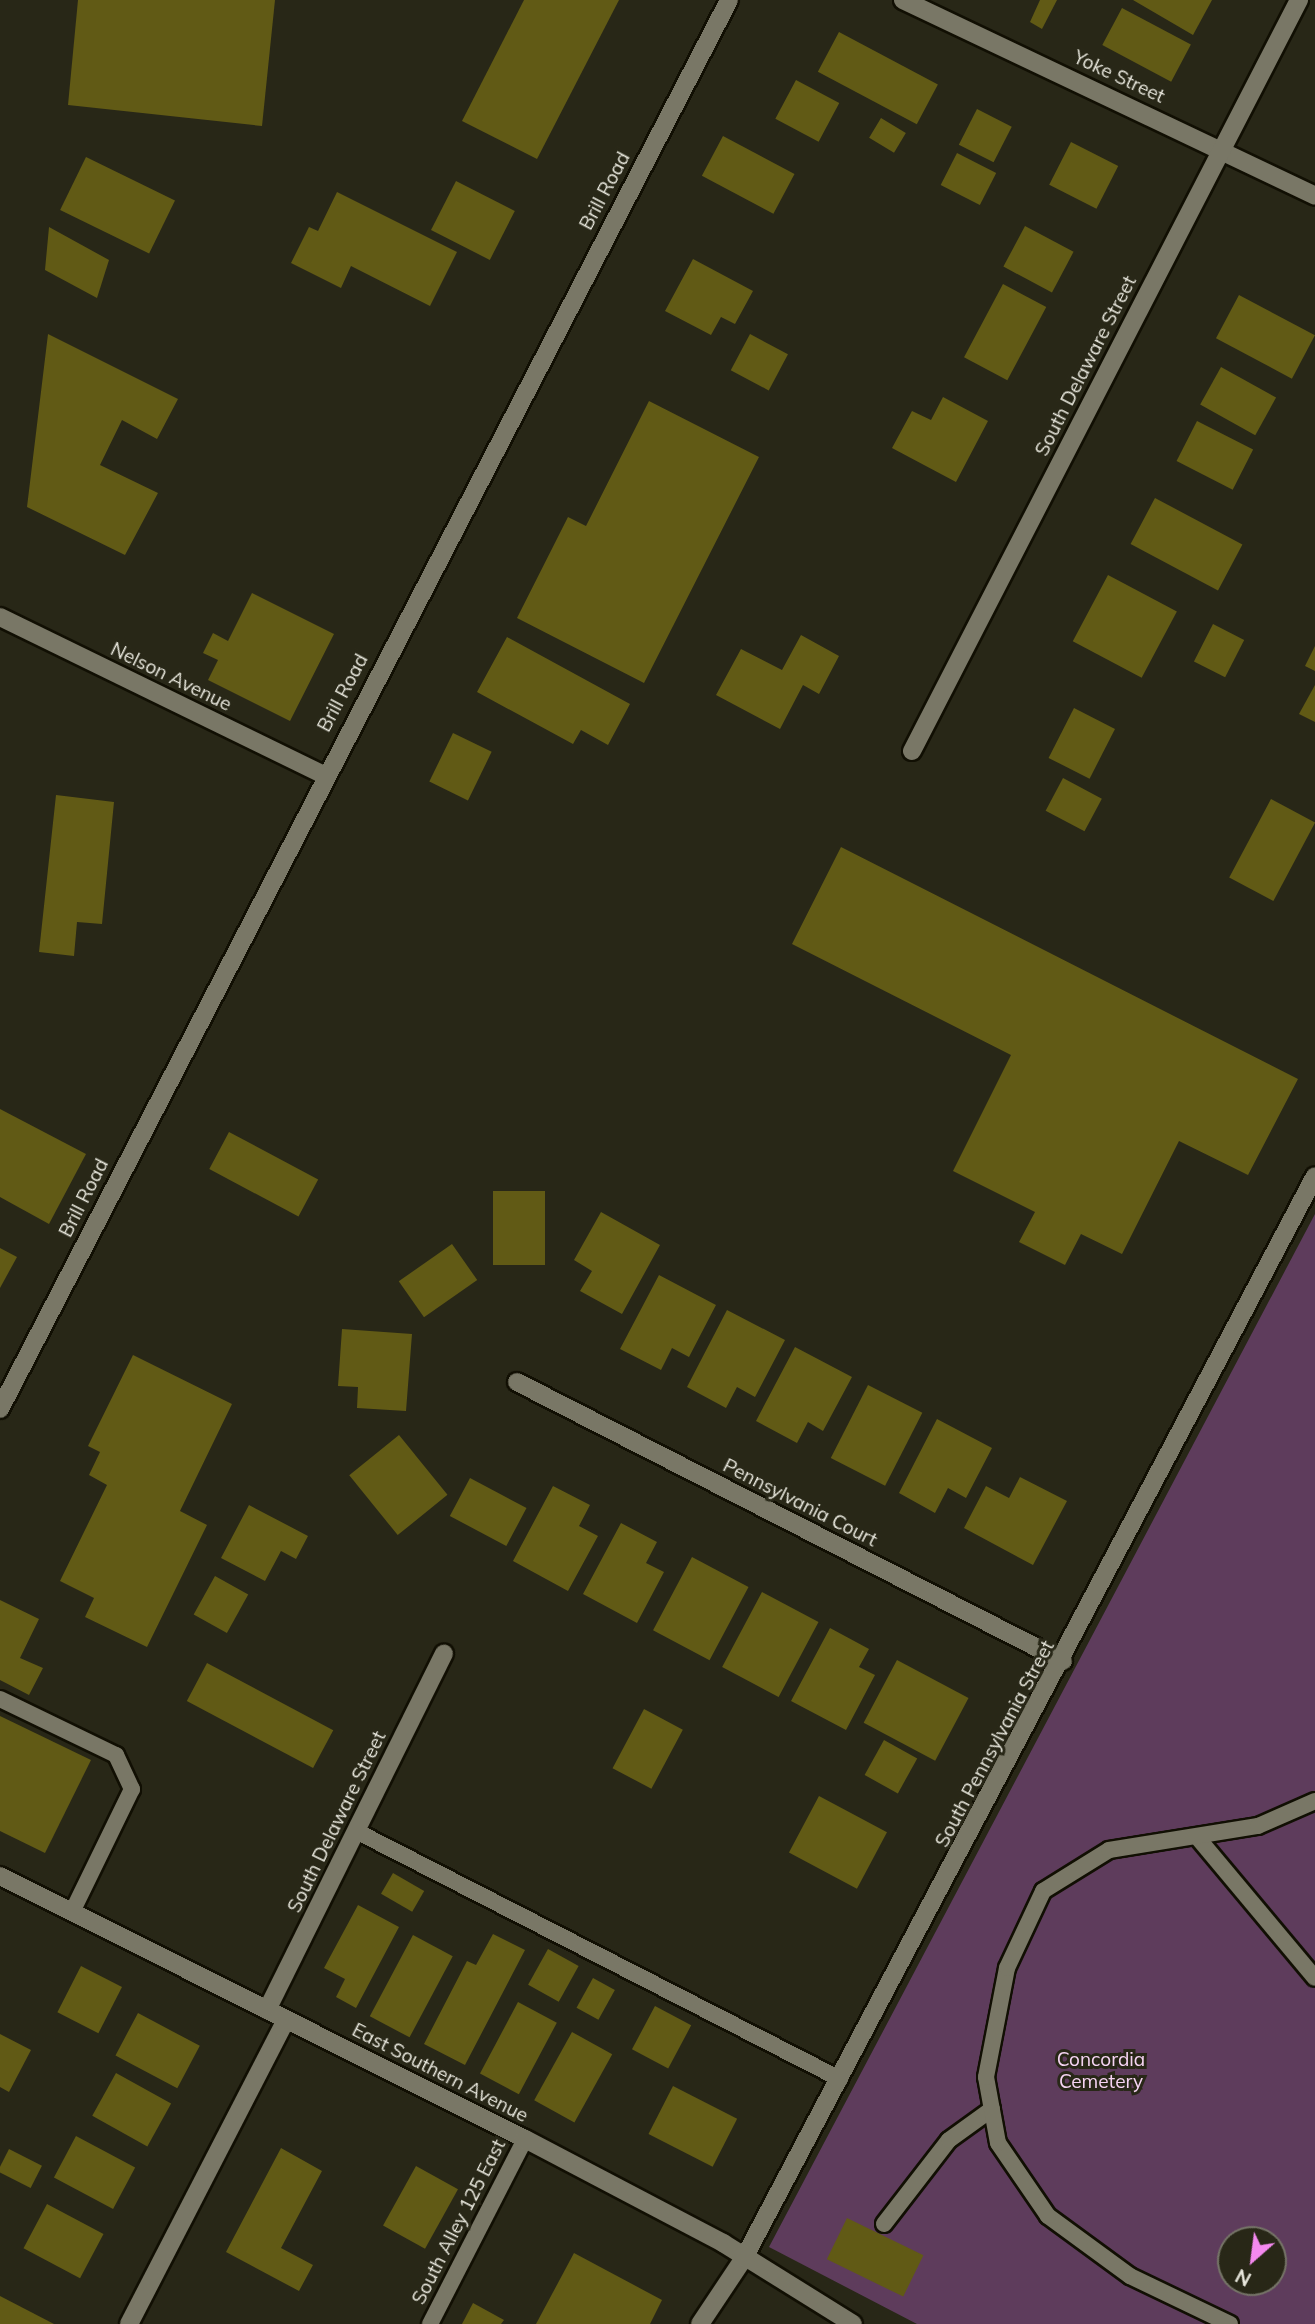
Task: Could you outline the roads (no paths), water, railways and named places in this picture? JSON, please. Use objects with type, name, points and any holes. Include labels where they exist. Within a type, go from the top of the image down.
[{"type":"street","name":"Brill Road","points":[[0,1409],[6,1383],[729,0]]},
{"type":"street","name":"Yoke Street","points":[[903,0],[1221,147],[1315,197]]},
{"type":"street","name":"South Delaware Street","points":[[912,751],[1299,0]]},
{"type":"street","name":"Nelson Avenue","points":[[0,617],[324,775]]},
{"type":"street","name":"South Pennsylvania Street","points":[[700,2324],[744,2258],[840,2079],[1063,1661],[1315,1176]]},
{"type":"street","name":"Pennsylvania Court","points":[[517,1382],[1063,1661]]},
{"type":"street","name":"South Delaware Street","points":[[267,2010],[444,1653]]},
{"type":"street","name":"East Southern Avenue","points":[[0,1875],[525,2139],[744,2258],[853,2324]]},
{"type":"street","points":[[130,2324],[286,2020]]},
{"type":"lane","points":[[0,1699],[116,1755],[132,1789],[72,1912]]},
{"type":"lane","points":[[1230,2324],[1130,2276],[1048,2216],[998,2143],[986,2077],[1007,1968],[1043,1891],[1109,1850],[1198,1839],[1258,1826],[1315,1801]]},
{"type":"lane","points":[[356,1831],[840,2079]]},
{"type":"lane","points":[[1198,1839],[1315,1978]]},
{"type":"lane","points":[[884,2224],[949,2140],[992,2109]]},
{"type":"lane","name":"South Alley 125 East","points":[[430,2324],[525,2139]]},
{"type":"park label","name":"Concordia Cemetery","points":[[1101,2071]]}]
